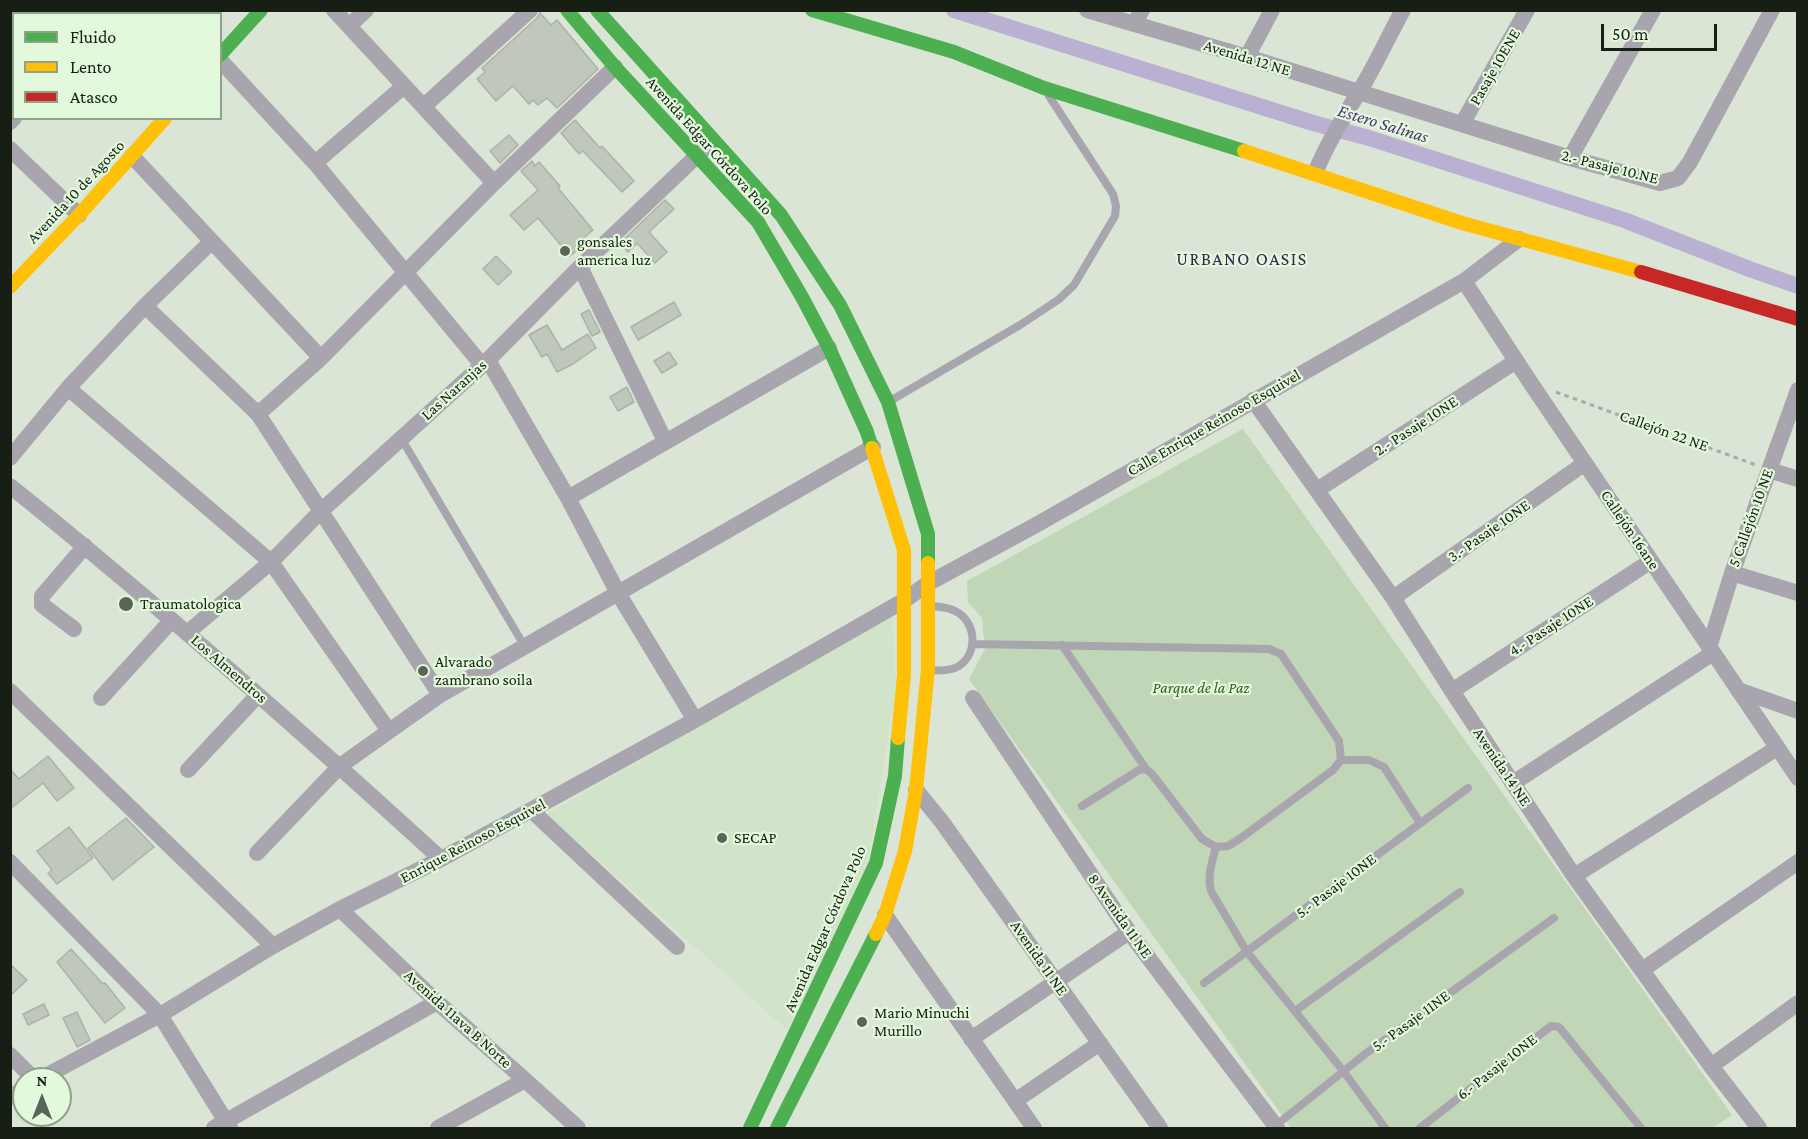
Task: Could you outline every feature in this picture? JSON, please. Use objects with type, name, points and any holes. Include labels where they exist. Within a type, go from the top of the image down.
[{"type":"main road","points":[[222,53],[261,10]]},
{"type":"main road","name":"Avenida Edgar Córdova Polo","points":[[567,10],[615,67],[758,222],[829,348],[867,432],[904,550],[904,675],[896,776],[876,863],[750,1128]]},
{"type":"main road","name":"Avenida Edgar Córdova Polo","points":[[597,10],[781,215],[840,305],[888,402],[928,534],[928,669],[916,790],[905,850],[885,915],[777,1128]]},
{"type":"main road","points":[[812,10],[954,52],[1044,88],[1315,172],[1462,223],[1688,285],[1797,319]]},
{"type":"main road","name":"Avenida 10 de Agosto","points":[[10,287],[79,215],[163,120]]},
{"type":"street","points":[[334,10],[494,183]]},
{"type":"street","points":[[349,26],[366,10]]},
{"type":"street","points":[[424,106],[530,10]]},
{"type":"street","name":"Avenida 12 NE","points":[[1087,10],[1138,17],[1354,99]]},
{"type":"street","points":[[1247,57],[1272,10]]},
{"type":"street","points":[[1315,172],[1323,152],[1403,10]]},
{"type":"street","name":"Pasaje 10ENE","points":[[1462,124],[1527,10]]},
{"type":"street","points":[[1570,158],[1653,10]]},
{"type":"street","name":"2.- Pasaje 10.NE","points":[[1354,99],[1462,124],[1660,183],[1678,178],[1690,162],[1772,10]]},
{"type":"street","points":[[222,62],[315,163],[405,273],[485,362],[568,498],[618,593],[695,720]]},
{"type":"street","points":[[258,414],[321,358],[494,183],[615,67]]},
{"type":"street","points":[[315,163],[404,86]]},
{"type":"street","name":"Las Naranjas","points":[[187,633],[271,562],[321,511],[485,362],[580,267],[714,141]]},
{"type":"street","points":[[10,149],[79,215]]},
{"type":"street","points":[[132,156],[321,358]]},
{"type":"street","name":"Calle Enrique Reinoso Esquivel","points":[[905,600],[927,584],[1046,519],[1464,281],[1519,238]]},
{"type":"street","points":[[10,458],[68,388],[145,306],[212,241]]},
{"type":"street","points":[[580,267],[665,441]]},
{"type":"street","name":"Callejón 16ane","points":[[1464,281],[1797,778]]},
{"type":"street","points":[[145,306],[258,414],[440,694]]},
{"type":"street","points":[[568,498],[829,348]]},
{"type":"street","name":"2.- Pasaje 10NE","points":[[1317,490],[1516,361]]},
{"type":"street","points":[[68,388],[271,562],[389,731]]},
{"type":"street","name":"5 Callejón 10 NE","points":[[1711,650],[1732,573],[1797,390]]},
{"type":"street","name":"Avenida 14 NE","points":[[1253,400],[1393,598],[1574,876],[1711,1066],[1759,1128]]},
{"type":"street","points":[[257,853],[340,766],[440,694],[873,447]]},
{"type":"street","name":"3.- Pasaje 10NE","points":[[1393,598],[1585,463]]},
{"type":"street","points":[[1769,470],[1797,479]]},
{"type":"street","name":"Los Almendros","points":[[10,486],[172,620],[340,766],[441,859]]},
{"type":"street","points":[[74,629],[42,605],[41,601],[85,546]]},
{"type":"street","name":"4.- Pasaje 10NE","points":[[1452,691],[1651,561]]},
{"type":"street","points":[[1732,573],[1797,593]]},
{"type":"street","name":"Enrique Reinoso Esquivel","points":[[62,1067],[160,1015],[273,946],[531,810],[695,720],[905,600]]},
{"type":"street","points":[[101,698],[172,620]]},
{"type":"street","points":[[1513,783],[1711,650]]},
{"type":"street","points":[[1738,690],[1797,711]]},
{"type":"street","points":[[10,691],[273,946]]},
{"type":"street","points":[[188,770],[258,695]]},
{"type":"street","name":"8 Avenida 11 NE","points":[[973,698],[1129,932],[1274,1128]]},
{"type":"street","points":[[1574,876],[1777,748]]},
{"type":"street","name":"Avenida 11 NE","points":[[916,790],[942,822],[1160,1128]]},
{"type":"street","points":[[531,810],[677,946]]},
{"type":"street","points":[[10,862],[160,1015],[223,1126],[437,1002]]},
{"type":"street","points":[[1642,970],[1797,862]]},
{"type":"street","name":"Avenida 11ava B Norte","points":[[340,909],[437,1002],[578,1128]]},
{"type":"street","points":[[885,915],[1034,1128]]},
{"type":"street","points":[[971,1039],[1129,932]]},
{"type":"street","points":[[1711,1066],[1797,1003]]},
{"type":"street","points":[[1015,1101],[1100,1043]]},
{"type":"street","points":[[10,1055],[22,1067]]},
{"type":"street","points":[[438,1128],[525,1080]]},
{"type":"lane","points":[[888,402],[1020,326],[1058,300],[1074,285],[1115,216],[1116,206],[1113,194],[1044,88]]},
{"type":"lane","points":[[401,438],[525,647]]},
{"type":"lane","points":[[928,606],[953,610],[969,624],[972,633],[970,652],[959,666],[942,671],[928,669]]},
{"type":"lane","points":[[972,644],[1062,645],[1269,649],[1275,650],[1281,654],[1340,741],[1341,760],[1333,770],[1241,838],[1228,846],[1216,847],[1202,839],[1146,769],[1062,645]]},
{"type":"lane","points":[[1341,760],[1369,760],[1384,767],[1420,823]]},
{"type":"lane","points":[[1082,806],[1139,770],[1146,769]]},
{"type":"lane","name":"5.- Pasaje 10NE","points":[[1204,983],[1468,788]]},
{"type":"lane","points":[[1216,847],[1208,882],[1247,952],[1344,1072],[1385,1128]]},
{"type":"lane","points":[[1294,1011],[1461,892]]},
{"type":"lane","name":"5.- Pasaje 11NE","points":[[1274,1128],[1365,1054],[1554,918]]},
{"type":"lane","name":"6.- Pasaje 10NE","points":[[1420,1128],[1551,1026],[1558,1027],[1641,1128]]},
{"type":"path","name":"Callejón 22 NE","points":[[1530,382],[1769,470]]},
{"type":"shaded area","name":"SECAP","points":[[892,616],[896,687],[868,861],[787,1030],[547,814]]},
{"type":"green space","name":"Parque de la Paz","points":[[1243,429],[1732,1115],[1712,1128],[1291,1128],[969,679],[985,649],[982,618],[968,602],[967,581]]},
{"type":"building","points":[[540,13],[551,25],[557,20],[598,69],[557,108],[547,98],[538,105],[533,100],[529,104],[513,86],[496,101],[477,79],[485,72],[482,68]]},
{"type":"building","points":[[575,120],[634,181],[622,192],[583,151],[579,154],[561,133]]},
{"type":"building","points":[[509,135],[518,145],[500,163],[490,151]]},
{"type":"building","points":[[532,161],[535,166],[539,162],[593,230],[578,243],[581,247],[570,256],[538,218],[524,230],[510,215],[538,190],[521,171]]},
{"type":"building","points":[[665,200],[674,209],[649,232],[667,252],[655,263],[637,243],[628,252],[620,243]]},
{"type":"building","points":[[496,256],[512,272],[498,285],[483,269]]},
{"type":"building","points":[[674,302],[681,315],[638,340],[631,327]]},
{"type":"building","points":[[589,310],[600,332],[592,336],[581,314]]},
{"type":"building","points":[[547,325],[562,350],[588,334],[596,348],[557,372],[547,354],[542,357],[529,335]]},
{"type":"building","points":[[669,352],[677,364],[662,373],[654,361]]},
{"type":"building","points":[[627,387],[634,402],[618,411],[610,397]]},
{"type":"building","points":[[48,756],[74,788],[57,801],[43,783],[10,809],[10,769],[19,779]]},
{"type":"building","points":[[126,818],[154,847],[113,880],[88,848]]},
{"type":"building","points":[[69,827],[93,858],[57,884],[48,873],[52,870],[37,851]]},
{"type":"building","points":[[71,949],[103,984],[105,983],[125,1008],[105,1023],[57,962]]},
{"type":"building","points":[[10,964],[27,980],[10,996]]},
{"type":"building","points":[[44,1004],[49,1015],[28,1025],[23,1014]]},
{"type":"building","points":[[77,1012],[90,1040],[77,1047],[63,1018]]},
{"type":"waterway","name":"Estero Salinas","points":[[954,10],[1313,123],[1369,138],[1624,220],[1798,286]]},
{"type":"traffic: fast","points":[[222,53],[261,10]]},
{"type":"traffic: fast","points":[[567,10],[615,67],[758,222],[829,348],[872,448]]},
{"type":"traffic: fast","points":[[597,10],[781,215],[840,305],[888,402],[928,534],[928,563]]},
{"type":"traffic: fast","points":[[812,10],[954,52],[1044,88],[1244,151]]},
{"type":"traffic: fast","points":[[750,1128],[876,863],[895,776],[898,738]]},
{"type":"traffic: fast","points":[[777,1128],[876,934]]},
{"type":"traffic: slow","points":[[10,287],[79,215],[163,120]]},
{"type":"traffic: slow","points":[[1244,151],[1462,223],[1641,272]]},
{"type":"traffic: slow","points":[[872,448],[904,550],[904,675],[898,738]]},
{"type":"traffic: slow","points":[[876,934],[885,915],[905,851],[916,790],[928,669],[928,563]]},
{"type":"traffic: jam","points":[[1641,272],[1798,319]]},
{"type":"place","name":"gonsales america luz","points":[[565,251]]},
{"type":"place","name":"Traumatologica","points":[[126,604]]},
{"type":"place","name":"Alvarado zambrano soila","points":[[423,671]]},
{"type":"place","name":"SECAP","points":[[722,838]]},
{"type":"place","name":"Mario Minuchi Murillo","points":[[862,1022]]},
{"type":"district","name":"URBANO OASIS","points":[[1242,259]]}]
